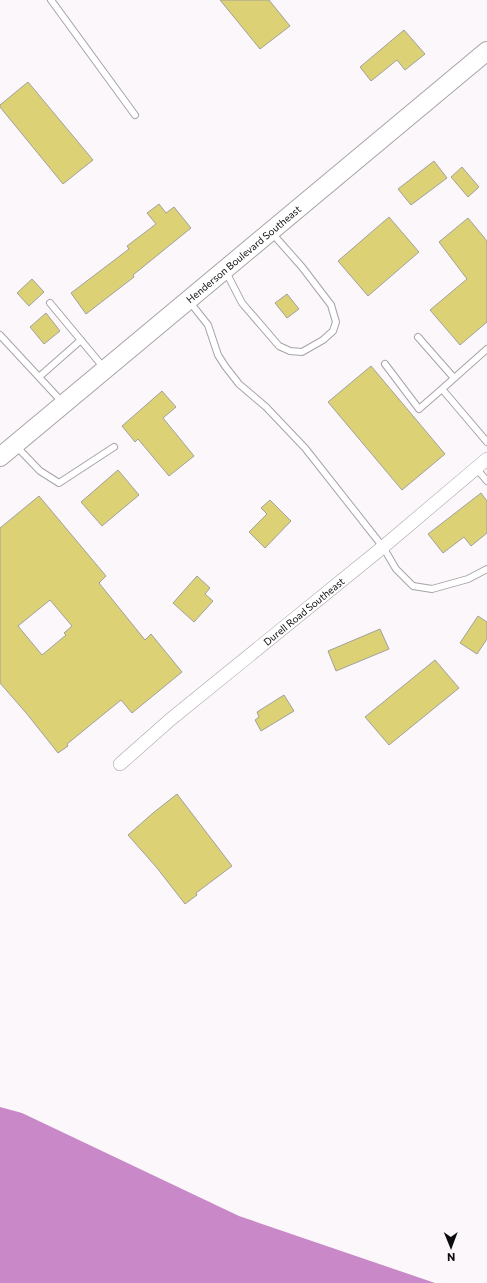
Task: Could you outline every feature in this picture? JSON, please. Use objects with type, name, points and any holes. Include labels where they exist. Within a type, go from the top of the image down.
[{"type":"street","name":"Henderson Boulevard Southeast","points":[[0,457],[487,50]]},
{"type":"street","name":"Durell Road Southeast","points":[[120,764],[171,719],[383,548],[487,459]]},
{"type":"lane","points":[[51,0],[135,115]]},
{"type":"lane","points":[[225,270],[242,303],[279,346],[290,351],[302,352],[323,340],[333,331],[336,322],[331,305],[302,267],[270,231]]},
{"type":"lane","points":[[188,300],[208,324],[218,355],[239,384],[278,419],[304,448],[383,548],[396,569],[413,586],[432,589],[468,579],[487,570]]},
{"type":"lane","points":[[50,304],[105,369]]},
{"type":"lane","points":[[0,335],[64,404]]},
{"type":"lane","points":[[418,336],[454,378]]},
{"type":"lane","points":[[39,377],[81,340]]},
{"type":"lane","points":[[385,364],[419,409],[487,349]]},
{"type":"lane","points":[[442,389],[487,442]]},
{"type":"lane","points":[[14,445],[40,471],[59,483],[114,447]]},
{"type":"lane","points":[[476,468],[487,481]]},
{"type":"shaded area","points":[[0,1107],[22,1113],[239,1216],[435,1283],[0,1283]]},
{"type":"building","points":[[220,0],[269,0],[290,26],[260,49]]},
{"type":"building","points":[[404,30],[425,54],[405,70],[397,60],[371,81],[360,67]]},
{"type":"building","points":[[28,82],[93,160],[63,184],[0,107],[0,105]]},
{"type":"building","points":[[434,161],[447,178],[411,205],[398,189]]},
{"type":"building","points":[[462,167],[479,187],[468,197],[451,177]]},
{"type":"building","points":[[159,204],[166,213],[174,207],[191,228],[133,275],[134,277],[86,314],[71,293],[129,249],[127,246],[156,224],[147,213]]},
{"type":"building","points":[[389,217],[419,252],[368,296],[338,261]]},
{"type":"building","points":[[468,218],[487,241],[487,322],[460,345],[430,310],[467,279],[439,242]]},
{"type":"building","points":[[32,279],[44,292],[29,306],[17,293]]},
{"type":"building","points":[[287,294],[299,309],[287,318],[275,303]]},
{"type":"building","points":[[46,313],[60,331],[44,344],[30,327]]},
{"type":"building","points":[[371,366],[445,454],[402,490],[328,402]]},
{"type":"building","points":[[162,391],[176,407],[163,418],[194,456],[169,476],[138,439],[135,442],[122,426]]},
{"type":"building","points":[[118,470],[139,495],[102,526],[81,502]]},
{"type":"building","points":[[481,493],[487,501],[487,533],[471,546],[464,537],[443,553],[428,534]]},
{"type":"building","points":[[39,496],[106,576],[99,583],[145,640],[151,634],[182,672],[132,713],[121,700],[58,753],[0,683],[0,528]],"holes":[[[50,600],[72,626],[64,633],[66,635],[42,655],[18,626]]]},
{"type":"building","points":[[270,500],[291,521],[265,548],[249,532],[267,514],[261,508]]},
{"type":"building","points":[[197,576],[210,588],[205,594],[213,601],[194,622],[173,603]]},
{"type":"building","points":[[478,616],[487,622],[487,639],[477,654],[460,643]]},
{"type":"building","points":[[380,629],[389,649],[336,671],[328,651]]},
{"type":"building","points":[[435,660],[459,688],[389,745],[365,717]]},
{"type":"building","points":[[284,695],[294,711],[261,731],[255,720],[259,717],[257,712]]},
{"type":"building","points":[[177,794],[232,866],[196,893],[197,895],[185,904],[157,868],[128,835]]}]
